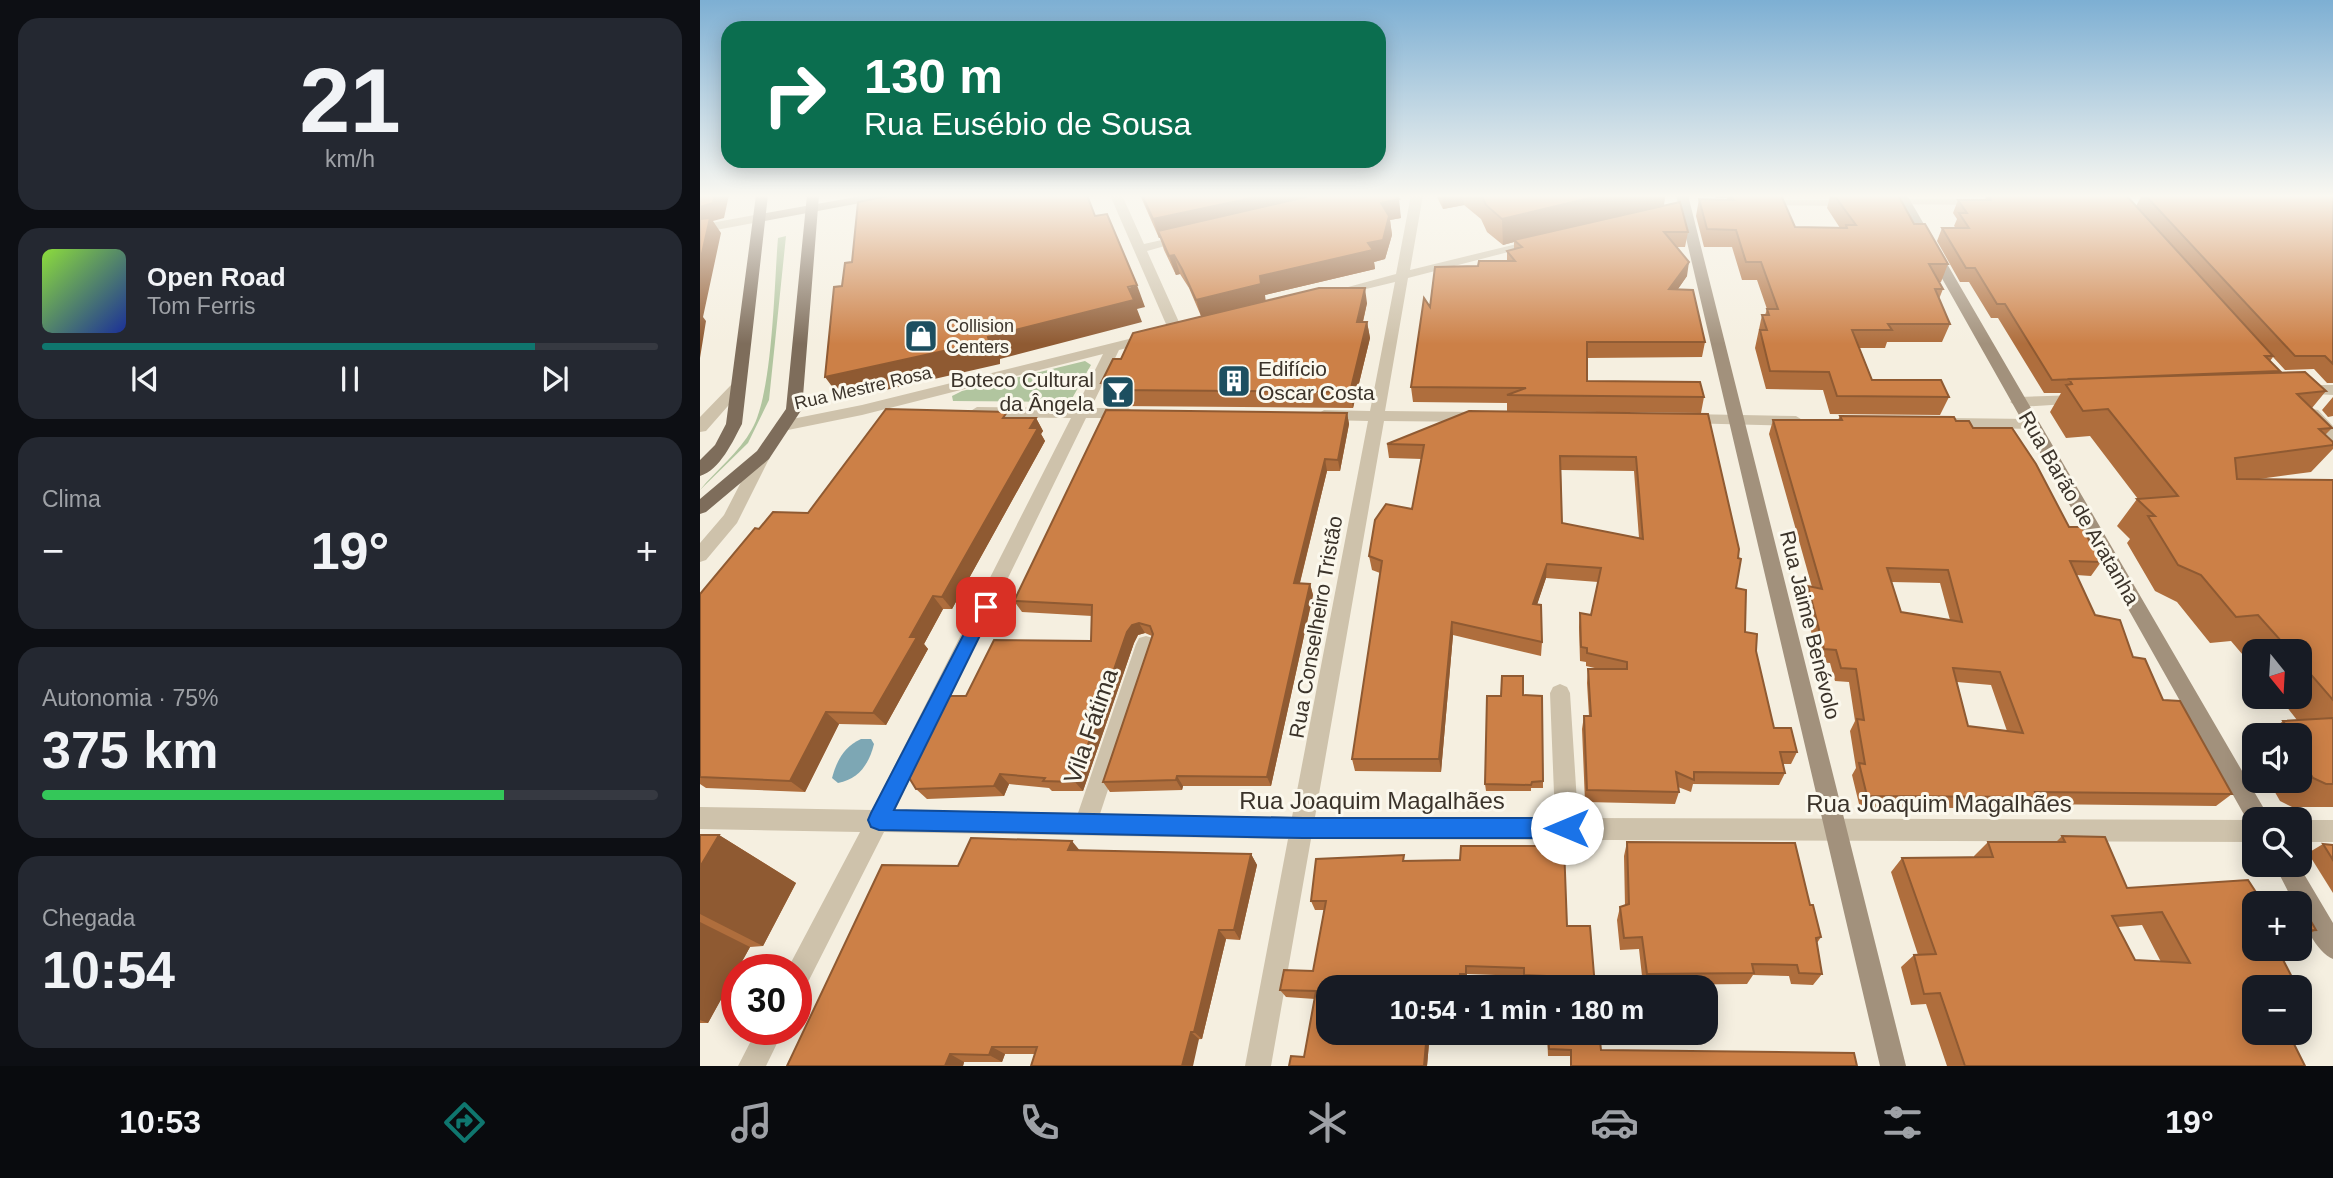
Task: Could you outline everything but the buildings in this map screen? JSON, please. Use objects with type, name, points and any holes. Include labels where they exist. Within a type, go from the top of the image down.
[{"type":"main road","points":[[700,470],[721,447],[734,424],[756,245]]},
{"type":"main road","points":[[700,508],[763,455],[794,409],[808,245]]},
{"type":"street","points":[[1138,245],[1140,249],[1159,245]]},
{"type":"street","name":"Rua Conselheiro Tristão","points":[[1258,1066],[1409,245]]},
{"type":"street","points":[[1324,295],[1531,245]]},
{"type":"street","name":"Rua Jaime Benévolo","points":[[1693,245],[1893,1066]]},
{"type":"street","name":"Rua Barão de Aratanha","points":[[1929,245],[2252,807]]},
{"type":"street","name":"Rua Mestre Rosa","points":[[783,426],[862,410],[1183,329],[1140,249]]},
{"type":"street","points":[[809,954],[879,820],[1114,348]]},
{"type":"street","points":[[700,427],[737,387]]},
{"type":"street","points":[[2333,390],[2287,388],[2333,436]]},
{"type":"street","points":[[2018,402],[2099,399]]},
{"type":"street","points":[[862,410],[927,411]]},
{"type":"street","points":[[966,412],[1151,414]]},
{"type":"street","points":[[1314,415],[1493,417]]},
{"type":"street","points":[[1669,419],[1812,421]]},
{"type":"street","points":[[1937,423],[2031,425]]},
{"type":"street","points":[[700,555],[731,519],[763,455]]},
{"type":"street","name":"Vila Fátima","points":[[1085,825],[1146,644]]},
{"type":"street","points":[[1560,693],[1567,828]]},
{"type":"street","name":"Rua Joaquim Magalhães","points":[[700,818],[1303,828],[2242,831]]},
{"type":"street","points":[[2312,831],[2333,831]]},
{"type":"street","points":[[2293,877],[2333,947]]},
{"type":"street","points":[[751,1066],[762,1045]]},
{"type":"green space","points":[[778,245],[785,245],[769,400],[748,443],[700,490],[741,446],[759,412],[768,365]]},
{"type":"green space","points":[[1085,361],[1091,365],[1070,402],[953,401],[952,396],[962,391]]},
{"type":"water","points":[[861,739],[871,739],[874,744],[869,758],[862,770],[852,778],[838,783],[832,778],[839,760],[850,746]]},
{"type":"place","name":"Collision Centers","points":[[921,336]]},
{"type":"place","name":"Edifício Oscar Costa","points":[[1234,381]]},
{"type":"place","name":"Boteco Cultural da Ângela","points":[[1118,392]]},
{"type":"route","points":[[986,607],[879,820],[1303,828],[1567,828]]}]
